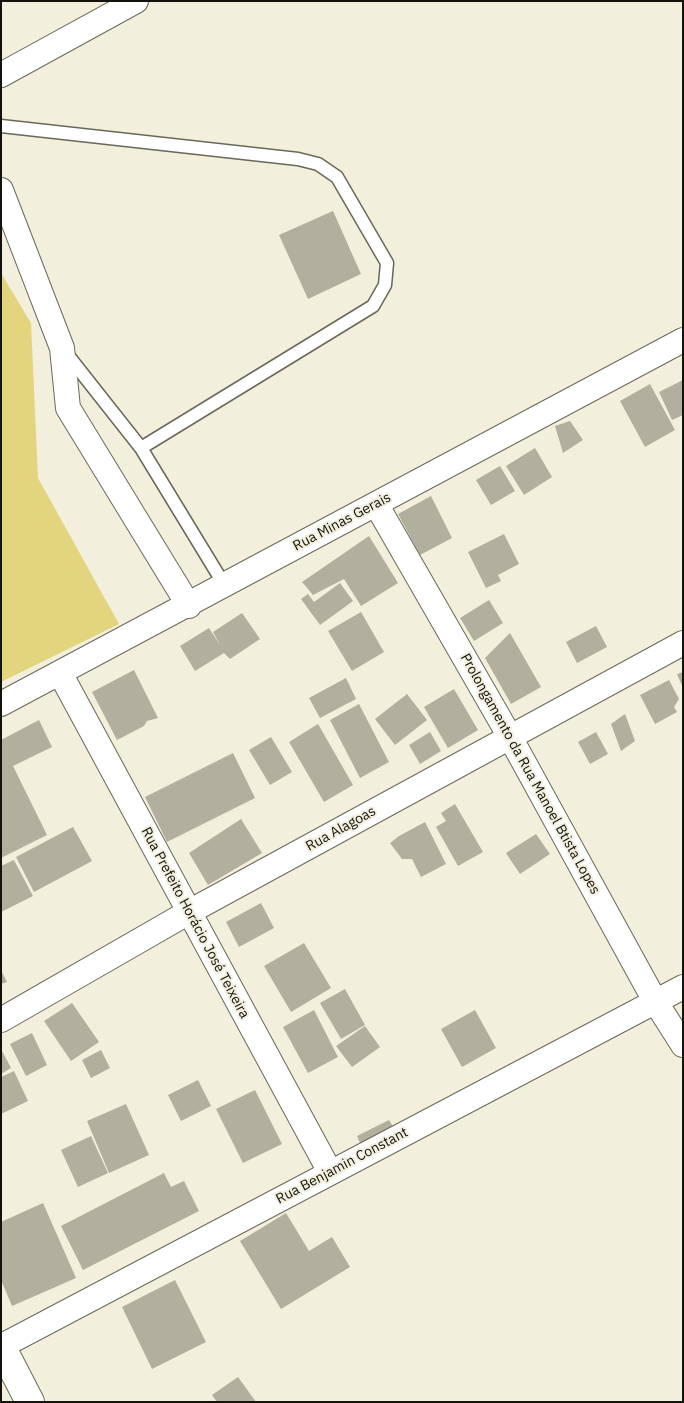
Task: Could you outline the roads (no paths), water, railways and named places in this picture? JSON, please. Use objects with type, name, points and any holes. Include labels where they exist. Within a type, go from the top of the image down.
[{"type":"street","points":[[1,75],[136,1]]},
{"type":"street","points":[[1,190],[62,348],[68,408],[188,606]]},
{"type":"street","name":"Rua Minas Gerais","points":[[1,704],[188,606],[683,340]]},
{"type":"street","name":"Prolongamento da Rua Manoel Btista Lopes","points":[[376,504],[510,737],[656,1001],[683,1045]]},
{"type":"street","name":"Rua Alagoas","points":[[1,1020],[189,912],[683,643]]},
{"type":"street","name":"Rua Prefeito Horácio José Teixeira","points":[[60,673],[330,1172]]},
{"type":"street","name":"Rua Benjamin Constant","points":[[1,1346],[683,986]]},
{"type":"street","points":[[1,1346],[30,1402]]},
{"type":"lane","points":[[1,126],[298,159],[318,164],[337,178],[387,263],[386,285],[373,306],[141,448]]},
{"type":"lane","points":[[62,348],[141,448],[225,586]]}]
